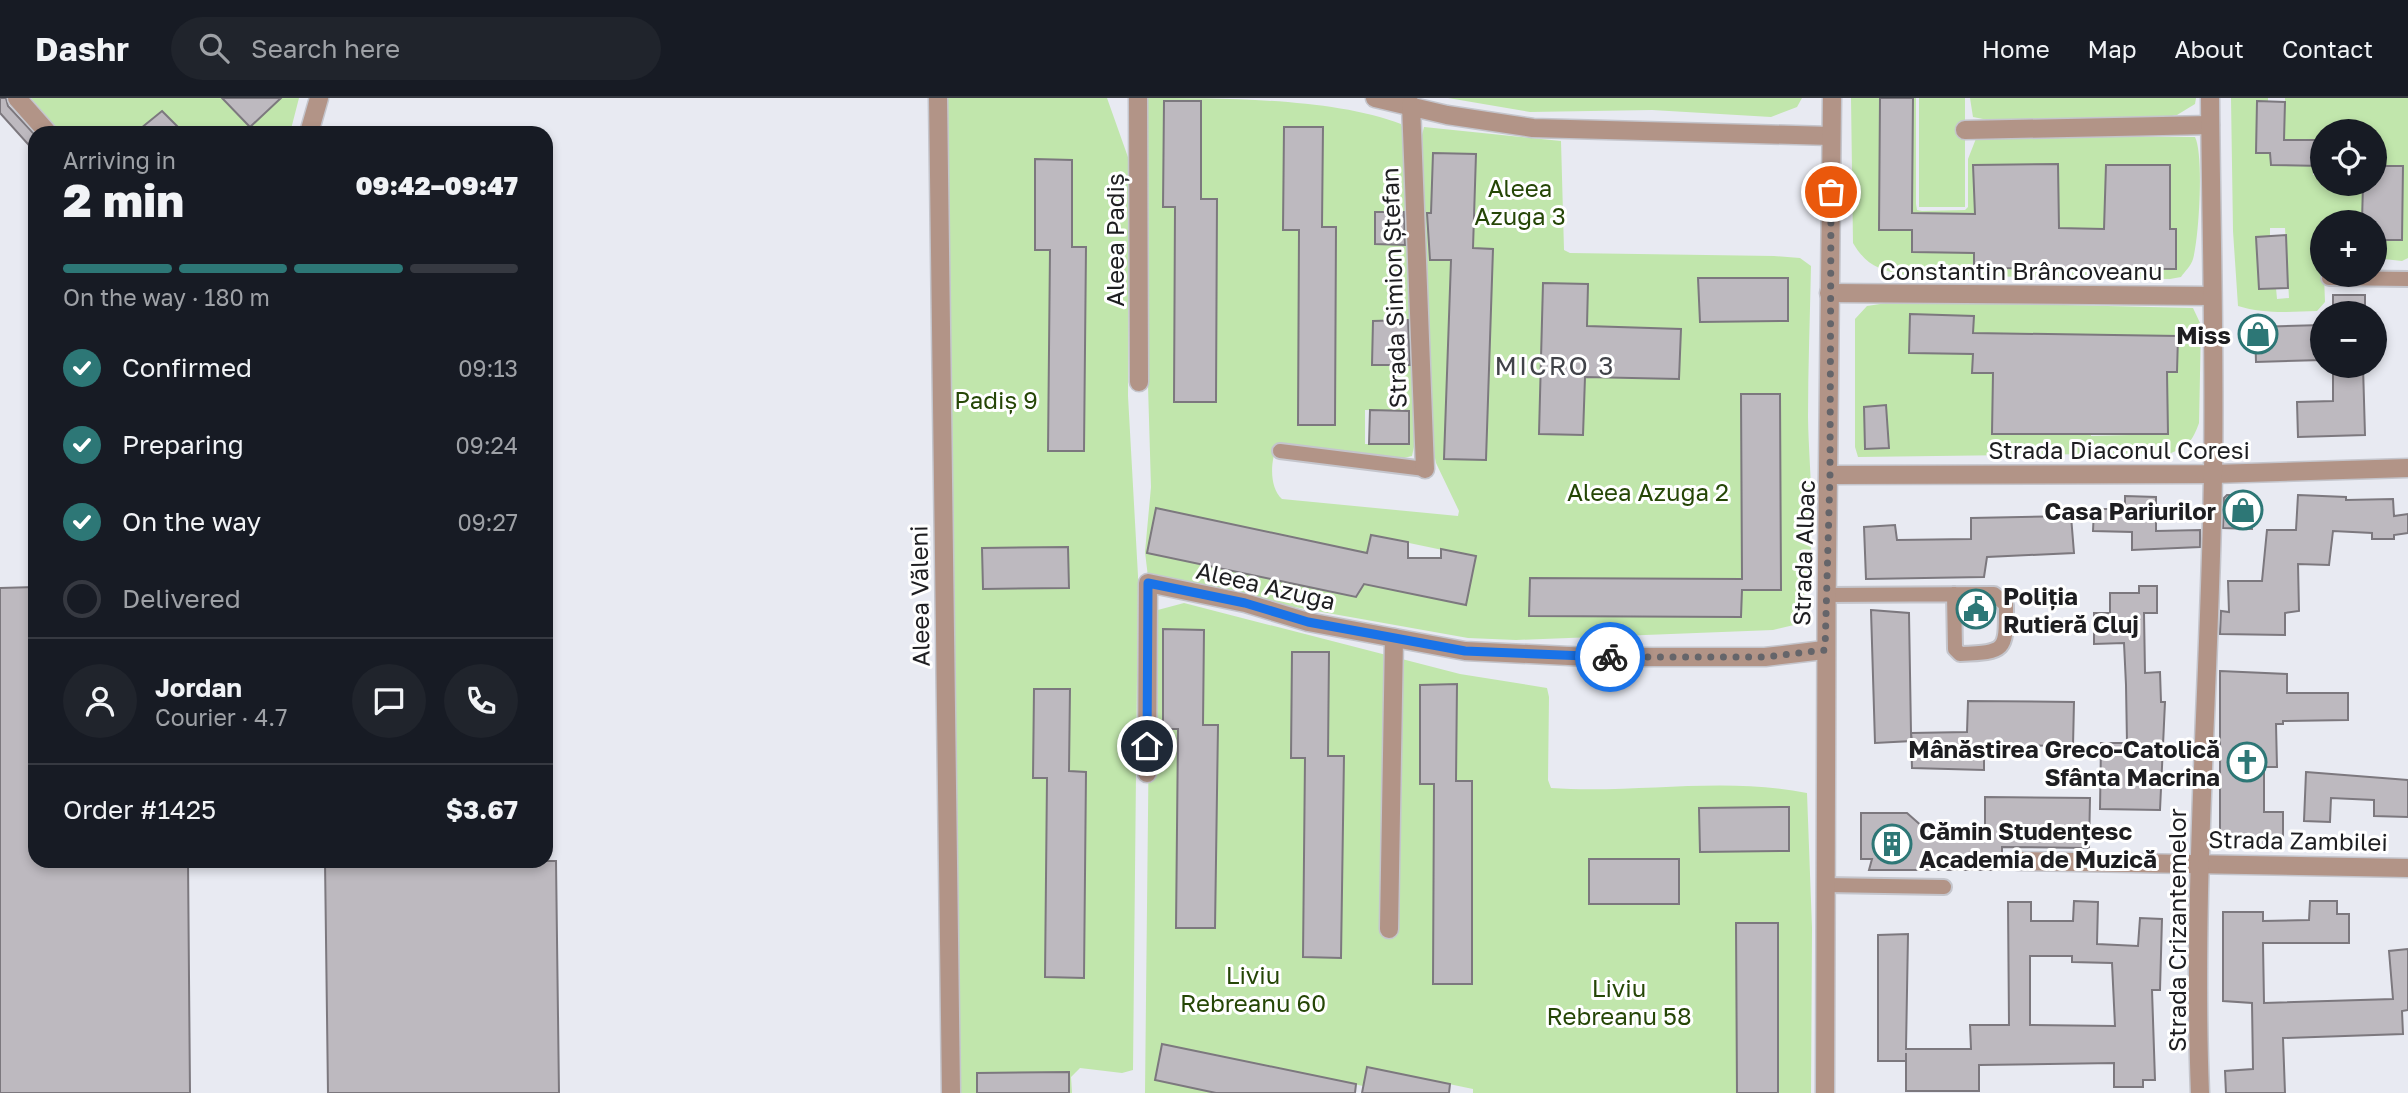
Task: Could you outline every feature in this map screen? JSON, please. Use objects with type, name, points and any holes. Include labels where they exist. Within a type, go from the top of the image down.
[{"type":"street","points":[[17,98],[42,126]]},
{"type":"street","points":[[311,126],[319,98]]},
{"type":"street","name":"Aleea Văleni","points":[[938,98],[951,1093]]},
{"type":"street","name":"Aleea Padiș","points":[[1138,98],[1139,382]]},
{"type":"street","points":[[1375,98],[1447,115],[1532,128],[1831,136]]},
{"type":"street","name":"Strada Albac","points":[[1825,1093],[1825,650],[1830,475],[1832,98]]},
{"type":"street","name":"Strada Crizantemelor","points":[[2200,1093],[2197,1017],[2199,862],[2213,474],[2210,98]]},
{"type":"street","name":"Strada Simion Ștefan","points":[[1411,105],[1425,469]]},
{"type":"street","points":[[1965,130],[2210,125]]},
{"type":"street","name":"Constantin Brâncoveanu","points":[[1829,293],[2212,296]]},
{"type":"street","name":"Strada Diaconul Coresi","points":[[1830,475],[2213,474],[2408,468]]},
{"type":"street","name":"Aleea Azuga","points":[[1147,773],[1148,583],[1245,603],[1308,622],[1465,651],[1589,657],[1765,657],[1825,650]]},
{"type":"street","points":[[1389,929],[1394,638]]},
{"type":"street","name":"Strada Zambilei","points":[[2018,861],[2199,862],[2408,868]]},
{"type":"lane","points":[[2387,279],[2408,279]]},
{"type":"lane","points":[[1280,451],[1425,469]]},
{"type":"lane","points":[[1826,595],[1954,594],[1994,594],[2006,605],[2006,639],[2000,648],[1988,653],[1960,654],[1955,649],[1954,594]]},
{"type":"lane","points":[[1825,885],[1944,887]]},
{"type":"green space","points":[[31,98],[299,98],[292,126],[177,126],[162,111],[144,126],[55,126]]},
{"type":"green space","name":"Padiș 9","points":[[942,98],[1107,98],[1129,160],[1128,396],[1138,576],[1133,1070],[1122,1073],[1080,1068],[1071,1077],[1072,1093],[1069,1093],[1068,1072],[977,1073],[977,1093],[957,1093]],"holes":[[[1035,160],[1072,160],[1072,247],[1086,248],[1084,451],[1050,250],[1035,249]],[[1068,547],[1068,588],[983,589],[983,548]],[[1070,689],[1069,771],[1086,772],[1083,978],[1045,977],[1047,778],[1033,778],[1034,690]]]},
{"type":"green space","points":[[1145,98],[1241,99],[1310,104],[1374,115],[1401,124],[1405,137],[1416,437],[1412,456],[1396,460],[1278,445],[1272,465],[1273,481],[1282,499],[1458,516],[1459,511],[1436,463],[1430,433],[1421,139],[1424,127],[1561,141],[1564,250],[1570,253],[1800,258],[1811,266],[1808,417],[1812,523],[1808,576],[1794,625],[1773,630],[1516,640],[1468,638],[1187,588],[1148,577],[1145,552],[1151,487],[1144,250]],"holes":[[[1164,101],[1201,101],[1201,199],[1217,199],[1216,402],[1174,402],[1175,207],[1163,206]],[[1284,127],[1323,127],[1322,227],[1336,228],[1335,425],[1298,424],[1299,230],[1283,230]],[[1433,153],[1476,155],[1473,249],[1493,250],[1486,460],[1444,458],[1451,260],[1430,259]],[[1375,212],[1405,213],[1405,245],[1375,244]],[[1698,278],[1788,278],[1788,321],[1700,322]],[[1543,283],[1588,285],[1583,435],[1539,433]],[[1408,320],[1410,365],[1372,365],[1373,321]],[[1590,326],[1681,329],[1679,379],[1589,377]],[[1741,394],[1780,394],[1781,590],[1742,590],[1741,617],[1529,615],[1530,578],[1742,579]],[[1365,410],[1409,411],[1409,444],[1365,444]],[[1156,509],[1367,553],[1371,535],[1476,557],[1465,605],[1364,584],[1356,597],[1147,553]]]},
{"type":"green space","points":[[1448,98],[1802,98],[1797,107],[1771,117],[1652,110],[1530,112]]},
{"type":"green space","points":[[1851,98],[1880,98],[1879,230],[1912,230],[1912,252],[1974,253],[1975,268],[2176,269],[2176,230],[1975,228],[1974,214],[1912,213],[1913,99],[1893,98],[1916,98],[1916,204],[1917,210],[1922,211],[1965,210],[1968,207],[1968,159],[1977,136],[2195,137],[2198,147],[2200,197],[2197,234],[2192,262],[2181,277],[1904,275],[1874,265],[1863,257],[1853,243]],"holes":[[[2058,164],[2058,213],[1974,198],[1973,165]]]},
{"type":"green space","points":[[1919,98],[1965,98],[1965,207],[1919,207]]},
{"type":"green space","points":[[1970,98],[2196,98],[2195,104],[2177,115],[2156,119],[1983,119],[1973,117]]},
{"type":"green space","points":[[2231,98],[2268,98],[2268,101],[2258,101],[2257,153],[2270,153],[2271,165],[2283,165],[2285,98],[2408,98],[2408,258],[2402,261],[2387,259],[2387,240],[2402,239],[2403,166],[2387,166],[2387,119],[2310,119],[2310,196],[2363,196],[2362,210],[2310,210],[2310,287],[2324,287],[2325,301],[2310,301],[2310,311],[2267,311],[2238,306],[2233,231]],"holes":[[[2270,228],[2285,228],[2289,298],[2277,299],[2276,288],[2259,289],[2256,237],[2270,236]]]},
{"type":"green space","points":[[1900,301],[2193,308],[2201,325],[2199,423],[2189,442],[2171,453],[1858,457],[1855,447],[1855,319],[1867,306]],"holes":[[[1910,315],[1973,316],[1973,333],[2177,336],[2176,372],[1973,373],[1973,354],[1910,353]],[[2090,393],[2167,402],[2168,434],[2091,436]],[[1885,405],[1888,448],[1866,449],[1864,407]],[[2061,405],[2060,435],[1992,434]]]},
{"type":"green space","points":[[1184,603],[1460,674],[1547,688],[1548,780],[1551,788],[1744,786],[1807,793],[1812,928],[1811,1093],[1778,1093],[1778,923],[1737,923],[1737,1093],[1473,1093],[1473,1089],[1367,1067],[1363,1086],[1163,1044],[1155,1080],[1216,1093],[1145,1093],[1150,628],[1154,611]],"holes":[[[1163,630],[1204,630],[1203,725],[1218,725],[1215,928],[1176,927],[1178,729],[1163,729]],[[1292,652],[1329,653],[1328,756],[1344,757],[1341,958],[1303,957],[1305,758],[1291,758]],[[1456,684],[1456,781],[1472,782],[1472,983],[1433,983],[1434,784],[1420,784],[1420,685]],[[1788,807],[1789,850],[1700,851],[1700,808]],[[1589,859],[1679,859],[1679,903],[1589,904]]]},
{"type":"building","points":[[0,98],[6,98],[8,106],[28,127],[28,144],[0,113]]},
{"type":"building","points":[[222,98],[281,98],[251,126]]},
{"type":"building","points":[[1880,98],[1913,98],[1912,213],[1975,214],[1973,165],[2058,164],[2059,228],[2104,229],[2106,165],[2170,165],[2170,229],[2176,229],[2176,269],[1974,268],[1974,253],[1912,252],[1912,230],[1879,230]]},
{"type":"building","points":[[1164,101],[1201,101],[1201,199],[1217,199],[1216,402],[1174,402],[1175,207],[1163,207]]},
{"type":"building","points":[[2257,101],[2285,102],[2284,140],[2310,140],[2310,166],[2271,165],[2270,153],[2256,153]]},
{"type":"building","points":[[162,111],[177,126],[144,126]]},
{"type":"building","points":[[1284,127],[1323,127],[1322,227],[1336,227],[1335,425],[1298,425],[1299,230],[1283,230]]},
{"type":"building","points":[[1433,153],[1476,154],[1473,248],[1493,249],[1486,460],[1444,459],[1451,260],[1430,260],[1427,213],[1431,213]]},
{"type":"building","points":[[1035,159],[1072,160],[1072,247],[1086,247],[1084,451],[1048,451],[1050,250],[1035,250]]},
{"type":"building","points":[[2387,166],[2403,166],[2402,240],[2387,240],[2387,210],[2362,210],[2363,196],[2387,196]]},
{"type":"building","points":[[1375,212],[1404,212],[1405,245],[1375,244]]},
{"type":"building","points":[[2286,235],[2288,288],[2259,289],[2256,237]]},
{"type":"building","points":[[1698,278],[1788,278],[1788,321],[1700,322]]},
{"type":"building","points":[[1543,283],[1588,284],[1587,326],[1681,329],[1679,379],[1585,377],[1583,435],[1539,434]]},
{"type":"building","points":[[2333,295],[2365,295],[2365,301],[2333,301]]},
{"type":"building","points":[[1910,314],[1974,316],[1973,333],[2178,336],[2177,372],[2167,372],[2168,434],[1992,434],[1993,373],[1972,373],[1973,354],[1909,353]]},
{"type":"building","points":[[1408,320],[1410,365],[1372,365],[1373,321]]},
{"type":"building","points":[[2310,325],[2310,360],[2256,362],[2255,327]]},
{"type":"building","points":[[2333,378],[2363,378],[2365,435],[2298,437],[2297,402],[2333,401]]},
{"type":"building","points":[[1741,394],[1780,394],[1781,590],[1742,590],[1741,617],[1529,616],[1530,578],[1742,579]]},
{"type":"building","points":[[1886,405],[1889,448],[1865,449],[1864,407]]},
{"type":"building","points":[[1370,410],[1409,411],[1409,444],[1369,444]]},
{"type":"building","points":[[2227,495],[2251,495],[2252,529],[2223,528],[2224,498]]},
{"type":"building","points":[[2298,495],[2346,497],[2346,500],[2393,499],[2394,516],[2408,514],[2408,533],[2394,535],[2394,539],[2372,539],[2372,533],[2333,531],[2329,565],[2298,564],[2299,611],[2285,613],[2285,635],[2220,634],[2221,611],[2229,612],[2228,581],[2262,581],[2267,530],[2296,530]]},
{"type":"building","points":[[2125,496],[2156,497],[2156,531],[2200,530],[2200,547],[2132,550],[2132,532],[2093,531],[2094,509],[2125,509]]},
{"type":"building","points":[[1156,508],[1367,553],[1371,535],[1408,542],[1408,558],[1441,558],[1441,549],[1476,556],[1466,605],[1364,584],[1356,597],[1147,553]]},
{"type":"building","name":"Poliția Rutieră Cluj","points":[[2071,516],[2074,553],[1987,557],[1984,577],[1866,579],[1864,527],[1895,525],[1897,540],[1971,539],[1971,518]]},
{"type":"building","points":[[1068,547],[1069,588],[983,589],[982,548]]},
{"type":"building","points":[[2139,586],[2157,586],[2157,613],[2144,613],[2145,673],[2160,672],[2161,702],[2165,702],[2160,810],[2100,809],[2101,743],[2127,743],[2126,685],[2124,643],[2094,644],[2094,613],[2110,613],[2110,593],[2139,593]]},
{"type":"building","points":[[28,587],[28,868],[188,868],[190,1093],[0,1093],[0,588]]},
{"type":"building","points":[[1871,610],[1909,613],[1911,733],[1967,732],[1968,701],[2074,702],[2073,746],[1984,745],[1984,770],[1912,768],[1911,741],[1875,743]]},
{"type":"building","points":[[1163,629],[1204,630],[1203,725],[1218,725],[1215,928],[1176,928],[1178,729],[1163,729]]},
{"type":"building","points":[[1292,652],[1329,652],[1328,756],[1344,756],[1341,958],[1303,957],[1305,758],[1291,758]]},
{"type":"building","points":[[2220,671],[2287,674],[2287,693],[2348,693],[2348,720],[2283,721],[2283,724],[2276,724],[2277,767],[2264,767],[2264,812],[2283,812],[2283,847],[2253,848],[2253,836],[2220,836]]},
{"type":"building","points":[[1457,684],[1456,781],[1472,781],[1472,984],[1433,984],[1434,784],[1420,784],[1420,685]]},
{"type":"building","points":[[1034,689],[1070,689],[1069,771],[1086,772],[1084,978],[1045,977],[1047,778],[1033,778]]},
{"type":"building","points":[[2306,772],[2408,780],[2408,817],[2374,816],[2374,800],[2331,798],[2330,822],[2304,821]]},
{"type":"building","points":[[1985,797],[2090,798],[2089,848],[2002,847],[2002,870],[1869,870],[1872,859],[1861,859],[1861,813],[1907,813],[1924,828],[1985,829]]},
{"type":"building","points":[[1789,807],[1789,851],[1700,852],[1699,808]]},
{"type":"building","points":[[1589,859],[1679,859],[1679,904],[1589,904]]},
{"type":"building","points":[[553,861],[556,861],[559,1093],[328,1093],[325,868],[553,868]]},
{"type":"building","points":[[2074,901],[2098,902],[2097,944],[2138,946],[2140,918],[2162,919],[2160,990],[2152,990],[2155,1080],[2143,1080],[2143,1087],[2114,1087],[2114,1063],[1979,1065],[1979,1091],[1906,1091],[1906,1061],[1878,1061],[1878,935],[1908,934],[1906,1049],[1971,1049],[1970,1025],[2009,1025],[2008,902],[2031,902],[2031,921],[2073,921]],"holes":[[[2030,956],[2072,956],[2072,962],[2112,963],[2115,1026],[2030,1025]]]},
{"type":"building","points":[[2310,901],[2337,901],[2337,914],[2349,914],[2349,943],[2263,943],[2264,1003],[2393,999],[2389,951],[2408,949],[2408,1010],[2402,1011],[2403,1034],[2283,1038],[2285,1093],[2226,1093],[2225,1071],[2253,1069],[2252,1003],[2223,1001],[2223,912],[2263,912],[2263,921],[2309,920]]},
{"type":"building","points":[[1736,923],[1778,923],[1778,1093],[1737,1093]]},
{"type":"building","points":[[1162,1044],[1356,1084],[1355,1093],[1216,1093],[1155,1080]]},
{"type":"building","points":[[1367,1067],[1450,1084],[1449,1093],[1362,1093]]},
{"type":"building","points":[[1069,1072],[1069,1093],[977,1093],[977,1073]]},
{"type":"way so far","points":[[1610,657],[1765,657],[1825,650],[1830,475],[1828,381],[1831,192]]},
{"type":"place","name":"Miss","points":[[2258,334]]},
{"type":"place","name":"Casa Pariurilor","points":[[2243,510]]},
{"type":"place","name":"Poliția Rutieră Cluj","points":[[1976,609]]},
{"type":"place","name":"Mânăstirea Greco-Catolică Sfânta Macrina","points":[[2247,762]]},
{"type":"place","name":"Cămin Studențesc Academia de Muzică","points":[[1892,844]]},
{"type":"district","name":"MICRO 3","points":[[1555,365]]},
{"type":"route","points":[[1147,746],[1148,583],[1245,603],[1308,622],[1465,651],[1610,657]]},
{"type":"park label","name":"Aleea Azuga 3","points":[[1520,201]]},
{"type":"park label","name":"Aleea Azuga 2","points":[[1648,491]]},
{"type":"park label","name":"Liviu Rebreanu 60","points":[[1253,988]]},
{"type":"park label","name":"Liviu Rebreanu 58","points":[[1619,1001]]}]
